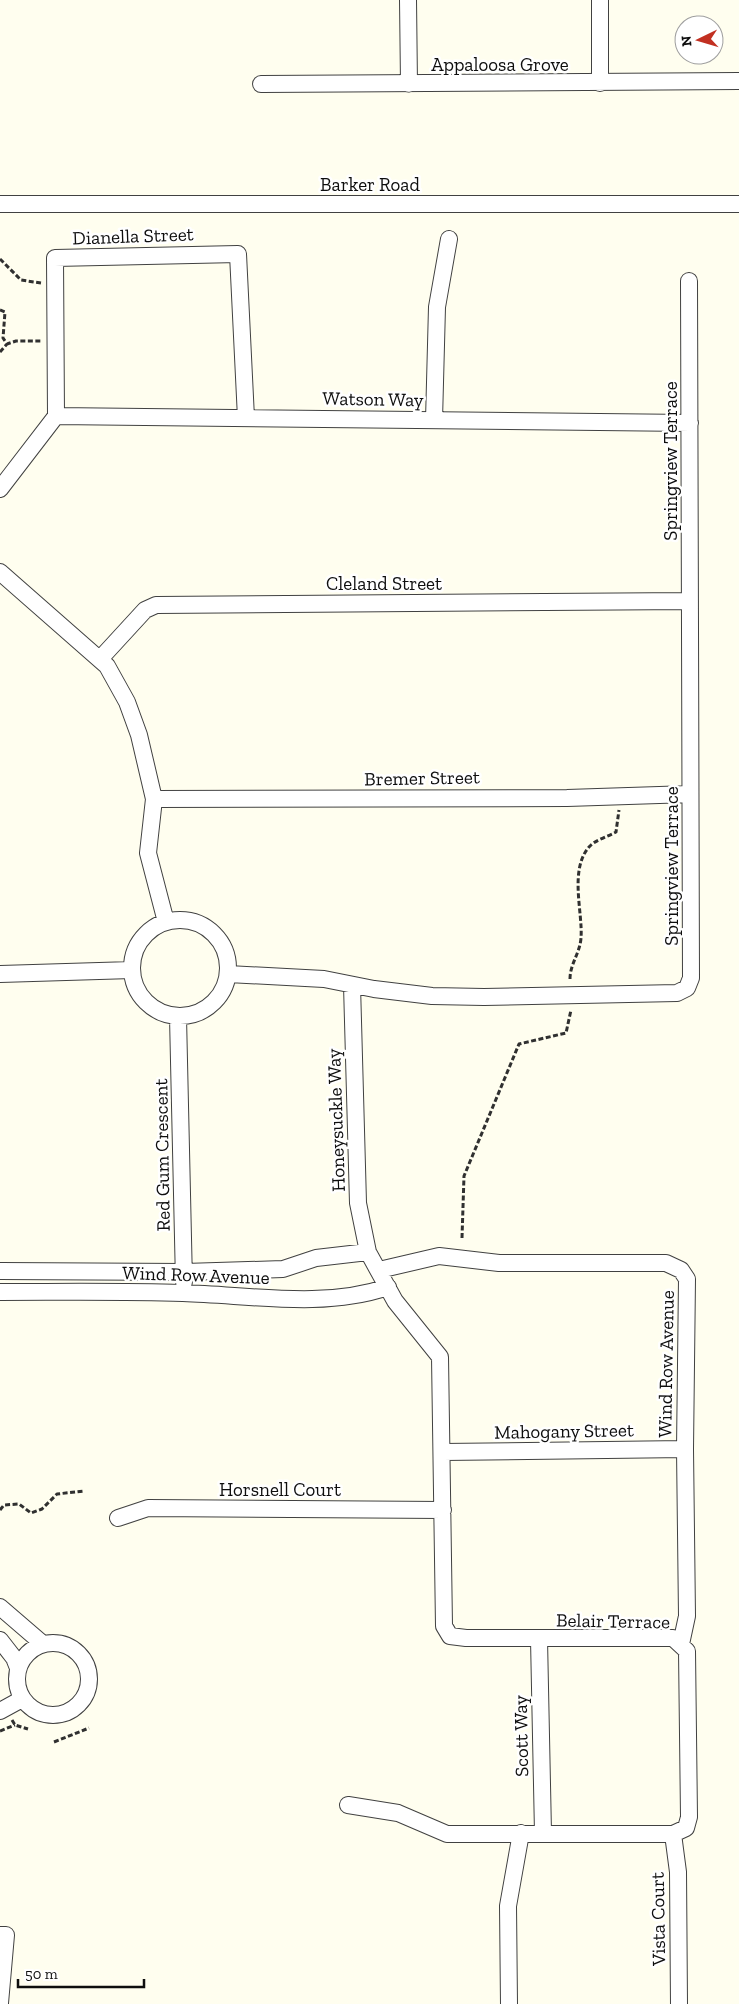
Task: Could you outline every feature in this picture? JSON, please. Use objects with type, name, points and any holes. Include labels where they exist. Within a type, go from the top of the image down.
[{"type":"street","points":[[408,0],[409,84]]},
{"type":"street","points":[[600,0],[600,84]]},
{"type":"street","name":"Appaloosa Grove","points":[[261,84],[600,84],[739,81]]},
{"type":"street","name":"Barker Road","points":[[0,204],[739,204]]},
{"type":"street","points":[[434,420],[436,308],[449,240]]},
{"type":"street","name":"Dianella Street","points":[[56,416],[55,258],[238,254],[246,418]]},
{"type":"street","name":"Springview Terrace","points":[[228,974],[324,979],[402,993],[484,997],[677,993],[687,988],[691,978],[689,281]]},
{"type":"street","points":[[0,489],[56,416]]},
{"type":"street","name":"Watson Way","points":[[56,416],[690,423]]},
{"type":"street","points":[[0,572],[107,666],[130,710],[139,735],[154,799],[148,853],[166,922]]},
{"type":"street","name":"Cleland Street","points":[[100,659],[145,610],[156,605],[690,601]]},
{"type":"street","name":"Bremer Street","points":[[154,799],[567,798],[690,794]]},
{"type":"street","points":[[182,920],[197,922],[211,931],[222,943],[228,958],[228,974],[221,994],[206,1010],[193,1016],[178,1017],[164,1014],[151,1008],[141,998],[134,985],[132,970],[133,955],[140,940],[152,929],[166,922],[182,920]]},
{"type":"street","points":[[0,974],[132,970]]},
{"type":"street","name":"Honeysuckle Way","points":[[352,985],[358,1203],[368,1252]]},
{"type":"street","name":"Red Gum Crescent","points":[[178,1017],[184,1293]]},
{"type":"street","name":"Belair Terrace","points":[[368,1252],[388,1286],[394,1301],[440,1357],[444,1626],[450,1636],[539,1639],[673,1638],[681,1644],[687,1651],[689,1817],[686,1828],[673,1834]]},
{"type":"street","name":"Wind Row Avenue","points":[[0,1271],[185,1272],[283,1269],[316,1258],[368,1252]]},
{"type":"street","name":"Wind Row Avenue","points":[[379,1270],[440,1256],[498,1263],[666,1263],[681,1270],[687,1279],[685,1449],[687,1616],[681,1644]]},
{"type":"street","name":"Wind Row Avenue","points":[[0,1292],[184,1293],[260,1298],[322,1298],[376,1291],[388,1286]]},
{"type":"street","name":"Mahogany Street","points":[[442,1452],[685,1449]]},
{"type":"street","name":"Horsnell Court","points":[[118,1518],[148,1508],[443,1510]]},
{"type":"street","points":[[0,1607],[43,1644]]},
{"type":"street","name":"Scott Way","points":[[539,1639],[543,1833]]},
{"type":"street","points":[[0,1640],[14,1658],[18,1668]]},
{"type":"street","points":[[43,1644],[61,1644],[77,1653],[85,1662],[89,1674],[88,1687],[84,1698],[76,1708],[60,1715],[41,1714],[30,1708],[22,1699],[16,1679],[18,1668],[32,1649],[43,1644]]},
{"type":"street","points":[[0,1711],[22,1699]]},
{"type":"street","points":[[348,1805],[398,1814],[447,1834],[673,1834]]},
{"type":"street","points":[[509,2004],[508,1906],[521,1833]]},
{"type":"street","name":"Vista Court","points":[[673,1834],[678,1872],[679,2004]]},
{"type":"street","points":[[0,1935],[6,1935],[0,2003]]},
{"type":"path","points":[[0,259],[21,280]]},
{"type":"path","points":[[0,310],[5,312],[3,338],[7,344]]},
{"type":"path","points":[[0,352],[7,344],[16,341],[43,341],[43,350]]},
{"type":"path","points":[[570,979],[572,964],[581,939],[577,895],[583,861],[590,846],[616,832],[619,796]]},
{"type":"path","points":[[462,1238],[464,1176],[519,1044],[566,1033],[571,1010]]},
{"type":"path","points":[[0,1510],[4,1505],[19,1504],[31,1513],[42,1509],[57,1494],[84,1491]]},
{"type":"path","points":[[0,1731],[15,1725]]},
{"type":"path","points":[[54,1742],[89,1728]]}]
